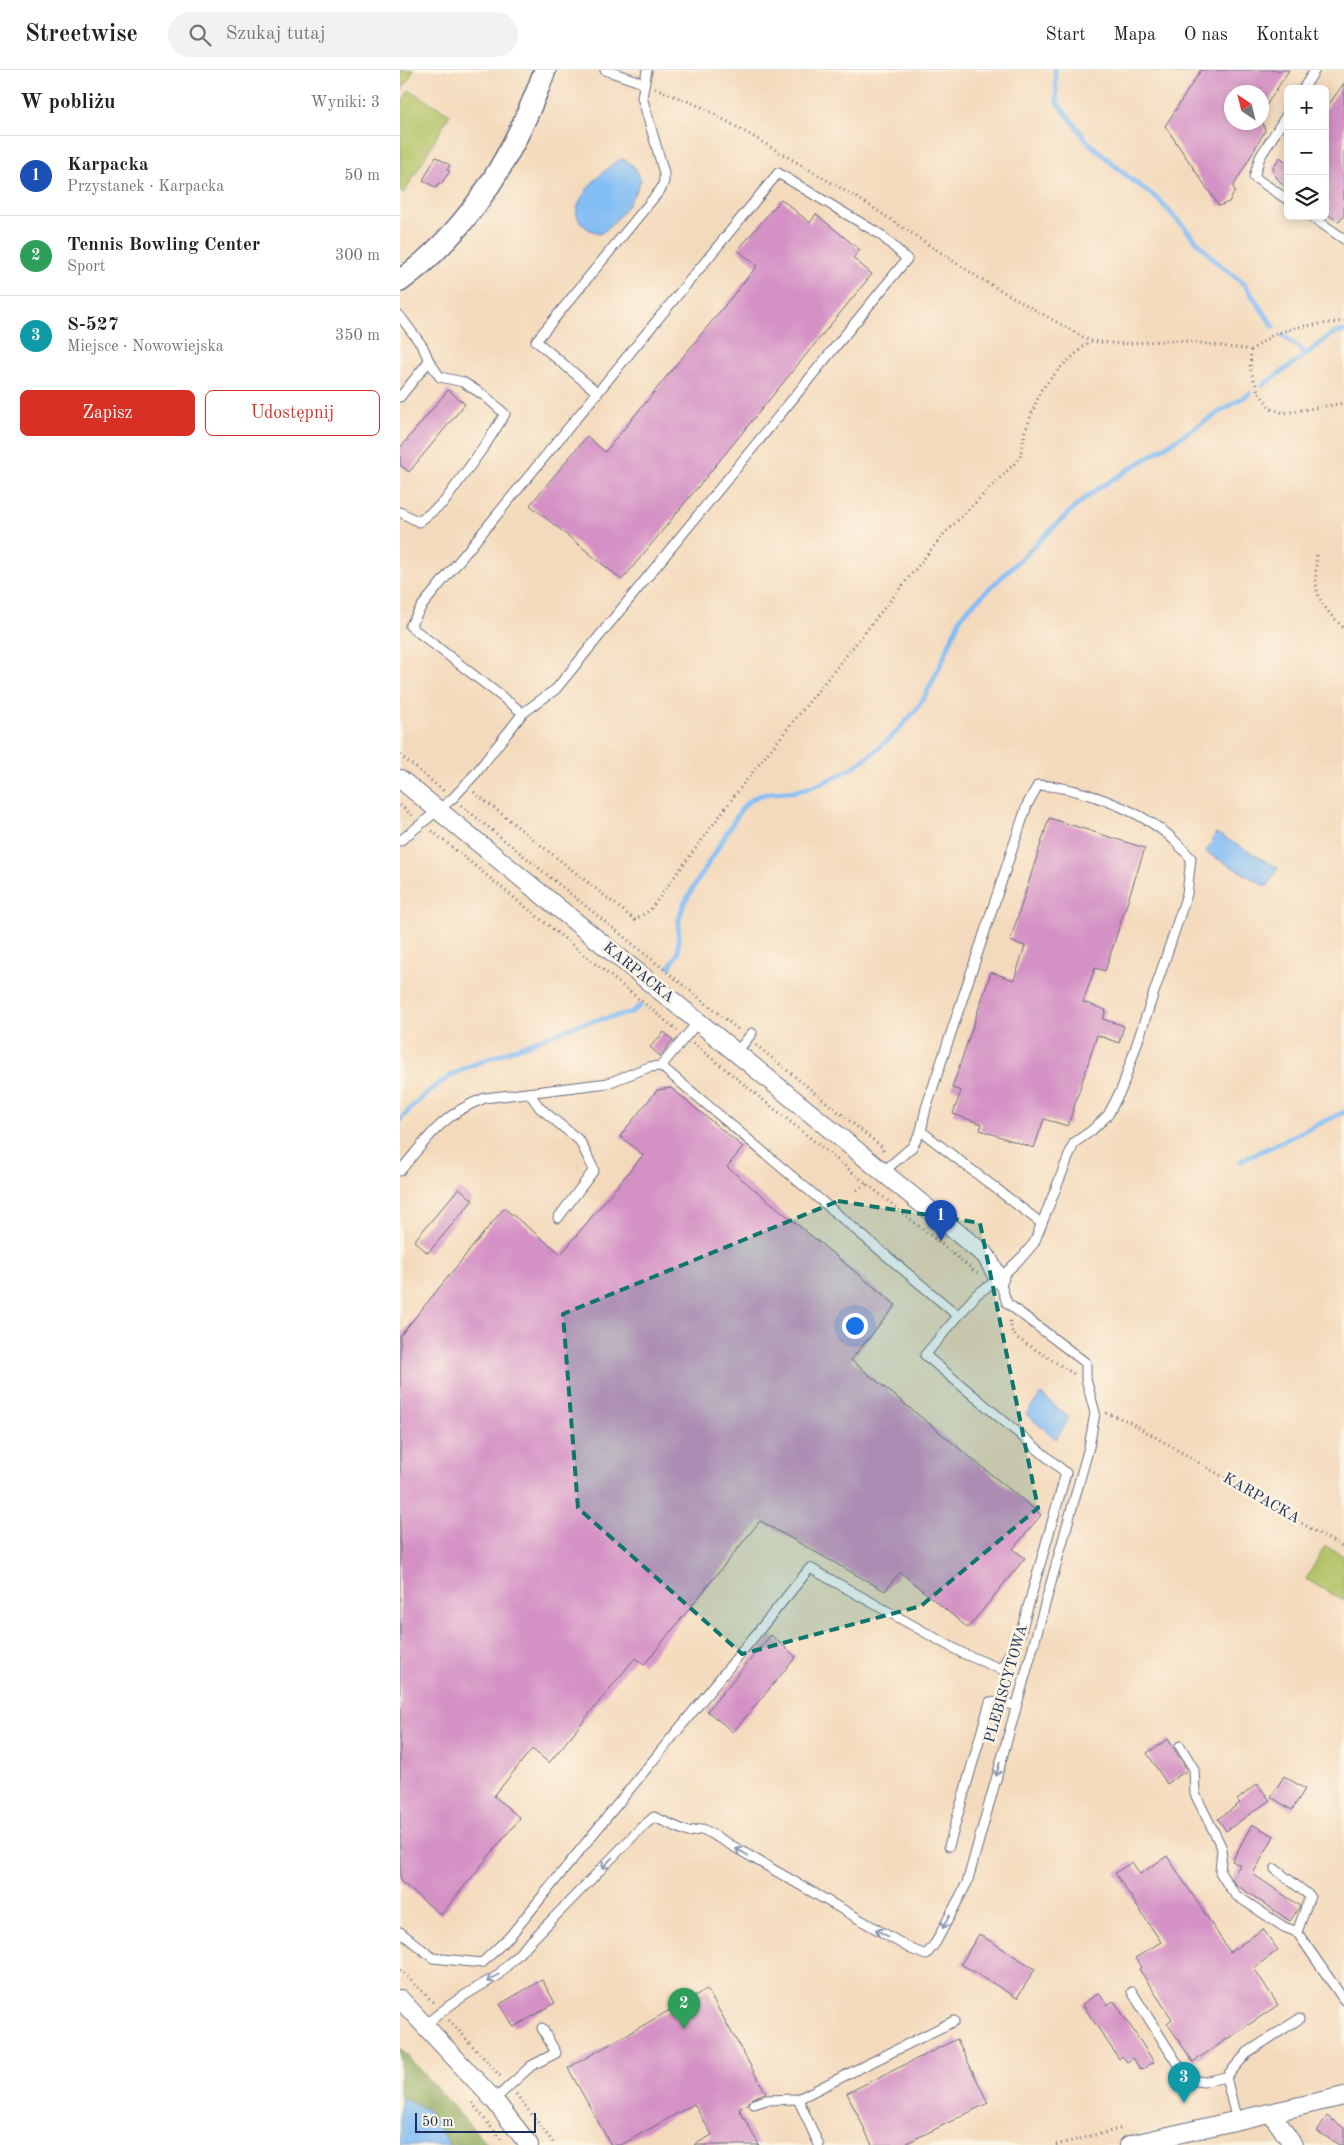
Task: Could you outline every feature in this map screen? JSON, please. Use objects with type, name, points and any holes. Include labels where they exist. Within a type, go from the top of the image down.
[{"type":"street","points":[[400,281],[424,264],[440,249],[473,210],[498,174],[524,124],[546,70]]},
{"type":"street","name":"KARPACKA","points":[[400,779],[986,1256],[999,1279]]},
{"type":"street","points":[[400,1999],[494,2100],[529,2145]]},
{"type":"street","points":[[1130,2145],[1161,2142],[1237,2121],[1344,2096]]},
{"type":"street","points":[[1272,2114],[1293,2145]]},
{"type":"lane","points":[[605,70],[643,83]]},
{"type":"lane","points":[[598,393],[536,341],[661,189],[664,173],[642,97],[643,83],[647,70]]},
{"type":"lane","points":[[1306,85],[1315,70]]},
{"type":"lane","points":[[1284,119],[1260,157],[1254,177],[1284,197]]},
{"type":"lane","points":[[400,841],[465,786],[523,713],[556,689],[908,259],[881,235],[778,173],[422,606],[410,626],[523,713]]},
{"type":"lane","points":[[1317,220],[1344,239]]},
{"type":"lane","points":[[400,316],[423,348],[440,377],[463,382],[485,396],[505,414],[444,502],[419,522],[400,512]]},
{"type":"lane","points":[[400,397],[429,361]]},
{"type":"lane","points":[[400,1932],[433,1958],[482,1963],[510,1936],[810,1568],[962,1653],[1001,1669],[1020,1635],[1066,1473],[925,1356],[976,1294],[999,1279],[1034,1243],[1074,1143],[1091,1131],[1108,1114],[1122,1088],[1186,894],[1191,858],[1166,834],[1125,808],[1058,786],[1038,786],[1027,805],[929,1099],[921,1131],[912,1147],[883,1172]]},
{"type":"lane","points":[[661,1066],[698,1022]]},
{"type":"lane","points":[[736,1053],[752,1033]]},
{"type":"lane","points":[[400,1171],[444,1119],[468,1104],[485,1098],[608,1083],[649,1066],[661,1066],[957,1316]]},
{"type":"lane","points":[[529,1093],[540,1108],[580,1141],[594,1170],[558,1218]]},
{"type":"lane","points":[[921,1131],[1041,1224]]},
{"type":"lane","name":"KARPACKA","points":[[999,1279],[1007,1303],[1086,1363],[1086,1379],[1095,1413]]},
{"type":"lane","name":"PLEBISCYTOWA","points":[[441,2011],[468,1992],[497,1976],[640,1828],[654,1817],[688,1832],[703,1830],[911,1949],[926,1955],[936,1942],[967,1883],[1089,1447],[1095,1413]]},
{"type":"lane","points":[[949,1846],[990,1702],[1016,1705]]},
{"type":"lane","points":[[1180,1746],[1194,1769],[1195,1794],[1222,1848],[1220,1872],[1230,1888],[1237,1896],[1284,1927],[1297,1932],[1344,2000]]},
{"type":"lane","points":[[1275,1869],[1310,1896],[1297,1932]]},
{"type":"lane","points":[[1132,1992],[1187,2079],[1204,2082],[1226,2077],[1248,2052],[1300,2018]]},
{"type":"lane","points":[[426,2026],[441,2011]]},
{"type":"lane","points":[[754,2104],[766,2100],[798,2099],[954,2021]]},
{"type":"lane","points":[[494,2100],[531,2066],[556,2052],[542,2028]]},
{"type":"lane","points":[[1226,2077],[1237,2121]]},
{"type":"lane","points":[[798,2099],[818,2145]]},
{"type":"path","points":[[643,83],[704,108],[869,205],[979,278],[1090,341],[1120,344],[1178,340],[1251,350],[1274,334],[1298,327],[1344,321]]},
{"type":"path","points":[[465,786],[634,920],[650,910],[744,783],[942,536],[1020,458],[1025,431],[1041,390],[1060,368],[1090,341]]},
{"type":"path","points":[[1251,350],[1250,369],[1258,391],[1271,409],[1284,413],[1344,403]]},
{"type":"path","points":[[1317,555],[1315,576],[1317,594],[1328,612],[1344,628]]},
{"type":"path","points":[[400,805],[976,1274],[999,1279]]},
{"type":"path","points":[[1012,1332],[1017,1338],[1075,1375],[1086,1379]]},
{"type":"path","name":"KARPACKA","points":[[1095,1413],[1108,1413],[1128,1422],[1344,1548]]},
{"type":"path","points":[[400,1970],[441,2011],[509,2086],[556,2145]]},
{"type":"highlighted area","points":[[838,1201],[980,1223],[1038,1508],[921,1606],[742,1654],[578,1508],[563,1314]]},
{"type":"green space","points":[[400,70],[414,70],[400,93]]},
{"type":"green space","points":[[409,90],[450,114],[404,193],[400,191],[400,106]]},
{"type":"green space","points":[[1325,1546],[1344,1556],[1344,1601],[1306,1579]]},
{"type":"green space","points":[[400,2048],[488,2145],[449,2145],[429,2111],[400,2097]]},
{"type":"water","points":[[623,159],[634,168],[641,180],[618,218],[599,234],[582,224],[578,218],[577,207],[593,182],[609,167]]},
{"type":"water","points":[[1216,833],[1278,868],[1267,887],[1206,852]]},
{"type":"water","points":[[1041,1394],[1069,1418],[1056,1439],[1026,1414]]},
{"type":"water","points":[[400,2097],[429,2111],[449,2145],[400,2145]]},
{"type":"building","points":[[1201,70],[1289,70],[1269,101],[1269,85],[1224,85],[1224,130],[1265,131],[1233,187],[1235,191],[1229,202],[1219,206],[1165,126]]},
{"type":"building","points":[[1344,83],[1344,216],[1339,222],[1329,216],[1329,104]]},
{"type":"building","points":[[436,157],[450,165],[447,170],[450,171],[436,188],[423,180]]},
{"type":"building","points":[[1280,157],[1284,160],[1284,186],[1275,176],[1273,167]]},
{"type":"building","points":[[781,199],[810,223],[816,214],[860,250],[853,258],[872,274],[622,580],[530,505],[587,436],[605,452],[757,266],[738,250]]},
{"type":"building","points":[[448,390],[465,404],[409,472],[400,465],[400,448]]},
{"type":"building","points":[[1049,818],[1145,848],[1105,971],[1095,968],[1083,1002],[1106,1010],[1103,1019],[1124,1026],[1119,1043],[1097,1035],[1068,1126],[1044,1119],[1034,1148],[980,1130],[982,1124],[953,1114],[961,1091],[952,1088],[991,972],[1014,980],[1025,946],[1010,941]]},
{"type":"building","points":[[664,1032],[673,1040],[660,1056],[650,1047]]},
{"type":"building","points":[[671,1088],[743,1147],[727,1167],[896,1305],[851,1360],[1041,1515],[1013,1549],[1025,1558],[968,1628],[900,1572],[885,1591],[760,1521],[644,1665],[635,1658],[549,1763],[532,1749],[494,1796],[520,1818],[441,1915],[400,1881],[400,1336],[504,1208],[561,1254],[643,1155],[620,1136],[657,1090]]},
{"type":"building","points":[[459,1188],[473,1200],[428,1253],[414,1241]]},
{"type":"building","points":[[771,1635],[796,1657],[733,1732],[707,1711]]},
{"type":"building","points":[[1168,1739],[1187,1770],[1167,1784],[1147,1753]]},
{"type":"building","points":[[1284,1776],[1305,1789],[1292,1810],[1271,1797]]},
{"type":"building","points":[[1257,1784],[1270,1800],[1226,1831],[1218,1819],[1240,1803],[1237,1800]]},
{"type":"building","points":[[1252,1824],[1274,1836],[1253,1874],[1300,1906],[1290,1921],[1235,1884],[1232,1879],[1240,1865],[1232,1861]]},
{"type":"building","points":[[1167,1856],[1230,1952],[1263,1929],[1278,1950],[1254,1968],[1278,2005],[1193,2062],[1167,2023],[1172,2019],[1139,1969],[1141,1967],[1135,1958],[1161,1942],[1115,1873],[1132,1862],[1140,1874]]},
{"type":"building","points":[[979,1934],[1035,1969],[1017,1998],[961,1964]]},
{"type":"building","points":[[542,1980],[555,2003],[514,2027],[500,2004]]},
{"type":"building","points":[[707,1989],[766,2093],[752,2098],[748,2104],[739,2109],[759,2145],[694,2145],[712,2135],[694,2104],[621,2145],[611,2145],[568,2068]]},
{"type":"building","points":[[1099,1993],[1107,2005],[1114,2001],[1154,2062],[1141,2070],[1133,2058],[1127,2062],[1122,2056],[1119,2059],[1082,2004]]},
{"type":"building","points":[[957,2039],[988,2103],[903,2145],[872,2145],[847,2093]]},
{"type":"building","points":[[1327,2116],[1344,2128],[1344,2145],[1339,2145],[1317,2131]]},
{"type":"waterway","points":[[1055,70],[1057,102],[1088,142],[1128,177],[1159,200],[1214,260],[1244,284],[1273,326]]},
{"type":"waterway","points":[[1283,336],[1307,354],[1332,334],[1344,331]]},
{"type":"waterway","points":[[1263,385],[1307,354]]},
{"type":"waterway","points":[[670,966],[678,953],[679,919],[684,903],[742,808],[757,796],[805,789],[831,779],[855,766],[876,750],[897,731],[921,703],[938,670],[960,619],[967,610],[1093,492],[1250,393]]},
{"type":"waterway","points":[[400,1120],[430,1091],[447,1078],[465,1068],[580,1024],[630,1013],[640,1006]]},
{"type":"waterway","points":[[1241,1161],[1344,1112]]},
{"type":"place","name":"Karpacka","points":[[941,1241]]},
{"type":"place","name":"Tennis Bowling Center","points":[[684,2029]]},
{"type":"place","name":"S-527","points":[[1184,2103]]}]
